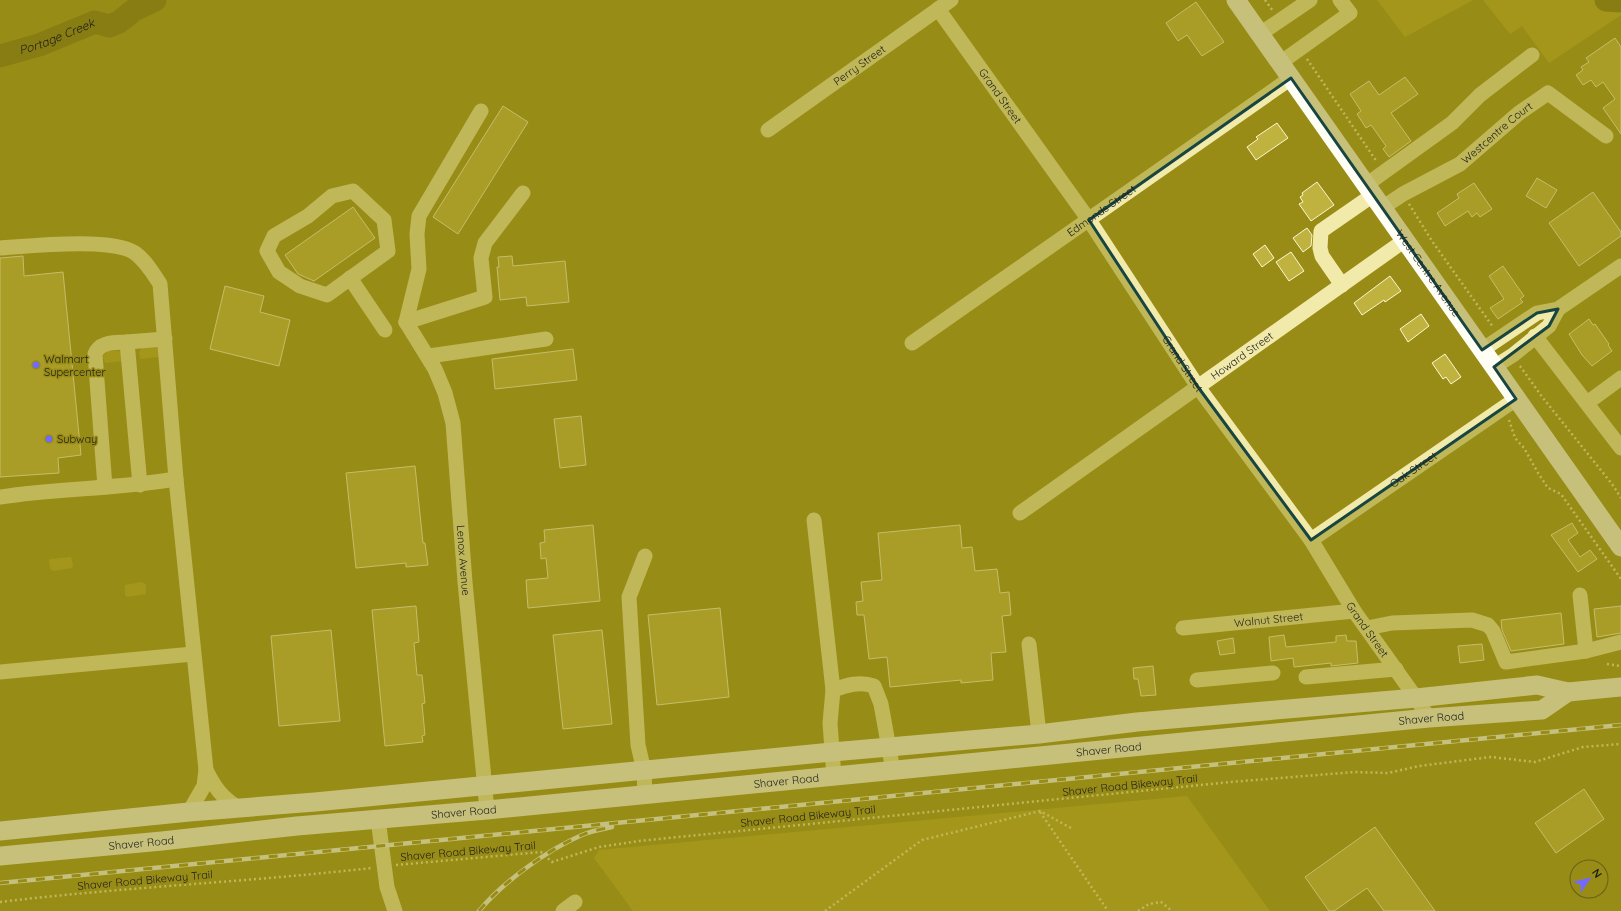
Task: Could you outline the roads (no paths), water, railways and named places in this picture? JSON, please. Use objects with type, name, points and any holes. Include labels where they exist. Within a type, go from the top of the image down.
[{"type":"main road","name":"West Centre Avenue","points":[[1236,0],[1494,367],[1509,404],[1621,547]]},
{"type":"main road","name":"Shaver Road","points":[[0,831],[188,812],[1039,734],[1137,722],[1416,698],[1537,685],[1568,692],[1621,688]]},
{"type":"main road","name":"Shaver Road","points":[[0,856],[155,842],[297,826],[487,810],[834,777],[1429,718],[1542,710],[1568,692]]},
{"type":"street","name":"Perry Street","points":[[768,130],[952,0]]},
{"type":"street","points":[[1260,34],[1310,0]]},
{"type":"street","name":"Edmonds Street","points":[[912,343],[1089,220],[1286,70],[1300,49],[1350,13],[1340,0]]},
{"type":"street","name":"Grand Street","points":[[938,9],[1089,220],[1198,387],[1311,540],[1354,611],[1429,718]]},
{"type":"street","points":[[1342,285],[1322,256],[1320,248],[1321,230],[1374,196],[1383,171],[1452,123],[1480,95],[1532,55]]},
{"type":"street","name":"Westcentre Court","points":[[1374,196],[1402,194],[1460,164],[1519,113],[1548,93],[1606,136]]},
{"type":"street","points":[[406,322],[418,269],[417,234],[419,216],[481,111]]},
{"type":"street","points":[[353,191],[384,220],[388,251],[350,278],[327,295],[300,286],[279,272],[268,251],[274,236],[308,216],[332,196],[353,191]]},
{"type":"street","points":[[406,322],[485,297],[481,258],[485,243],[524,193]]},
{"type":"street","name":"Howard Street","points":[[1020,513],[1405,240]]},
{"type":"street","points":[[0,248],[86,243],[119,246],[134,252],[150,268],[160,284],[176,479],[206,770],[204,786],[188,812]]},
{"type":"street","points":[[1494,367],[1549,326],[1558,310],[1621,266]]},
{"type":"street","points":[[350,278],[386,330]]},
{"type":"street","points":[[1482,350],[1537,313],[1558,310]]},
{"type":"street","name":"Lenox Avenue","points":[[406,322],[436,369],[453,423],[487,810]]},
{"type":"street","points":[[1535,336],[1621,448]]},
{"type":"street","points":[[105,487],[95,354],[96,349],[102,345],[165,339]]},
{"type":"street","points":[[429,356],[546,339]]},
{"type":"street","points":[[127,342],[140,485]]},
{"type":"street","points":[[1587,403],[1621,378]]},
{"type":"street","name":"Oak Street","points":[[1311,540],[1509,404]]},
{"type":"street","points":[[0,497],[34,492],[140,485],[176,479]]},
{"type":"street","points":[[814,520],[833,690],[830,723],[834,777]]},
{"type":"street","points":[[645,556],[628,597],[638,745],[644,771],[645,795]]},
{"type":"street","points":[[1580,595],[1586,651]]},
{"type":"street","name":"Walnut Street","points":[[1183,628],[1354,611]]},
{"type":"street","points":[[1367,628],[1392,623],[1472,620],[1488,625],[1493,631],[1506,662],[1586,651],[1621,642]]},
{"type":"street","points":[[1029,644],[1039,734]]},
{"type":"street","points":[[0,672],[193,654]]},
{"type":"street","points":[[1306,677],[1396,669]]},
{"type":"street","points":[[1197,680],[1273,673]]},
{"type":"street","points":[[833,690],[848,685],[866,684],[874,686],[881,704],[893,771]]},
{"type":"street","points":[[206,770],[218,792],[227,801],[239,808]]},
{"type":"street","points":[[378,819],[383,867],[387,887],[395,911]]},
{"type":"street","points":[[563,911],[575,902]]},
{"type":"waterway","name":"Portage Creek","points":[[0,56],[39,45],[95,22],[109,26],[119,22],[134,10],[155,0]]},
{"type":"waterway","name":"Portage Creek","points":[[1606,0],[1621,1]]},
{"type":"railway","points":[[0,883],[1621,725]]},
{"type":"railway","points":[[479,911],[500,889],[540,858],[582,835],[612,827]]},
{"type":"place","name":"Walmart Supercenter","points":[[36,365]]},
{"type":"place","name":"Subway","points":[[49,439]]}]
